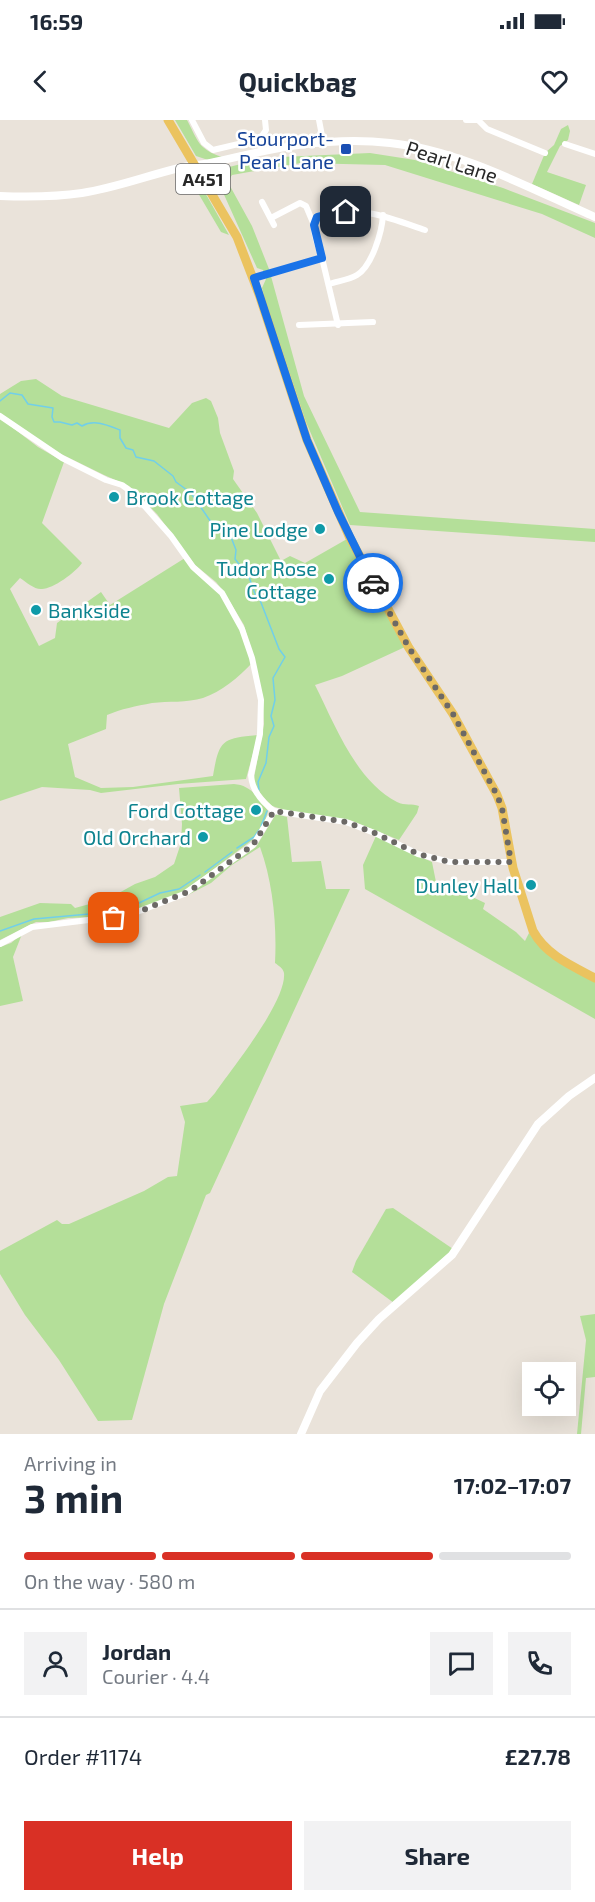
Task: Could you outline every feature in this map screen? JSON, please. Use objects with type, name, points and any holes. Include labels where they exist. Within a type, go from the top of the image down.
[{"type":"main road","name":"A451","points":[[168,120],[237,237],[254,278],[307,440],[364,567],[397,628],[453,714],[497,795],[502,808],[511,862],[528,920],[544,947],[560,959],[595,978]]},
{"type":"main road","name":"Pearl Lane","points":[[0,196],[56,196],[83,192],[268,149],[323,141],[362,141],[415,147],[471,164],[595,217]]},
{"type":"main road","points":[[301,1434],[320,1392],[357,1343],[379,1319],[448,1260],[490,1200],[538,1124],[569,1096],[595,1078]]},
{"type":"street","points":[[192,120],[204,143],[213,150],[254,141],[263,136],[266,130],[265,120]]},
{"type":"street","points":[[319,120],[323,141]]},
{"type":"street","points":[[466,120],[479,120],[487,129],[545,153]]},
{"type":"street","points":[[565,144],[595,154]]},
{"type":"street","points":[[262,202],[274,225]]},
{"type":"street","points":[[271,218],[300,204],[306,206],[314,225],[338,325]]},
{"type":"street","points":[[314,225],[317,217],[321,215],[335,212],[360,212],[383,215],[425,230]]},
{"type":"street","points":[[329,284],[357,275],[366,265],[382,229],[383,215]]},
{"type":"street","points":[[254,278],[322,258]]},
{"type":"street","points":[[299,324],[338,325],[373,322]]},
{"type":"street","points":[[0,416],[62,458],[133,492],[166,528],[193,567],[222,593],[242,628],[252,658],[261,700],[260,734],[252,783],[257,794],[274,811],[355,825],[418,854],[441,861],[511,862]]},
{"type":"street","points":[[0,944],[32,927],[129,915],[184,894],[253,845],[274,811]]},
{"type":"green space","points":[[175,120],[187,120],[203,147],[222,157],[208,160],[196,156]]},
{"type":"green space","points":[[568,125],[570,131],[568,140],[560,146],[547,172],[586,185],[579,205],[532,184],[545,153],[554,145],[561,129]]},
{"type":"green space","points":[[370,153],[415,160],[503,188],[595,223],[595,238],[542,214],[385,165],[301,163],[232,175],[229,180],[230,186],[252,226],[269,269],[304,396],[360,512],[595,529],[595,542],[350,525],[306,422],[264,296],[262,288],[266,279],[263,270],[257,268],[217,179],[223,170],[245,163],[281,157]]},
{"type":"green space","points":[[185,171],[195,175],[229,235],[221,232],[187,176],[175,173]]},
{"type":"green space","points":[[36,379],[62,396],[169,428],[192,403],[206,398],[211,401],[218,418],[220,433],[234,471],[233,479],[257,513],[281,561],[290,556],[305,563],[347,539],[405,647],[342,676],[315,685],[348,751],[370,780],[383,793],[397,802],[419,806],[417,813],[399,840],[350,820],[294,813],[272,806],[255,787],[254,778],[264,724],[262,693],[244,625],[216,582],[195,565],[157,514],[129,486],[53,450],[0,413],[0,394],[21,381]]},
{"type":"green space","points":[[0,418],[38,447],[64,462],[42,523],[82,563],[64,579],[47,588],[36,588],[20,578],[10,589],[39,646],[55,638],[57,623],[101,592],[110,605],[185,558],[221,595],[239,626],[252,663],[229,684],[203,698],[152,703],[107,715],[106,729],[68,744],[75,777],[101,788],[133,787],[213,776],[220,748],[224,743],[237,738],[258,735],[246,779],[101,793],[90,790],[42,787],[0,801]]},
{"type":"green space","points":[[234,784],[250,790],[262,801],[268,811],[265,822],[255,838],[182,893],[133,912],[36,922],[0,940],[0,917],[40,903],[71,904],[75,908],[108,899],[135,884],[155,877],[174,864],[181,843],[179,788]]},
{"type":"green space","points":[[276,814],[287,817],[292,862],[321,861],[326,889],[350,889],[210,1193],[206,1195],[164,1304],[132,1420],[98,1421],[59,1360],[25,1315],[0,1274],[0,1251],[57,1220],[62,1224],[69,1224],[144,1191],[168,1177],[177,1176],[185,1122],[180,1106],[207,1102],[215,1093],[268,1017],[283,985],[284,973],[282,968],[275,963],[273,904],[260,847],[232,865],[211,883],[188,895],[256,847]]},
{"type":"green space","points":[[376,836],[432,862],[438,892],[459,896],[460,891],[485,903],[483,909],[525,941],[529,933],[541,948],[595,982],[595,1019],[365,889],[363,865]]},
{"type":"green space","points":[[22,934],[13,957],[23,1001],[0,1006],[0,947],[11,943]]},
{"type":"green space","points":[[393,1208],[453,1249],[394,1303],[352,1272],[386,1209]]},
{"type":"green space","points":[[595,1314],[595,1377],[586,1378],[581,1434],[577,1434],[586,1340],[580,1316]]},
{"type":"waterway","points":[[0,401],[10,393],[22,395],[28,404],[53,408],[54,422],[72,425],[77,423],[82,426],[96,423],[120,430],[120,438],[126,448],[133,450],[136,457],[154,461],[173,476],[176,482],[191,493],[213,525],[220,526],[231,537],[236,550],[235,559],[249,577],[279,649],[285,657],[273,678],[275,700],[271,716],[274,726],[269,737],[266,763],[258,782],[259,790]]},
{"type":"waterway","points":[[261,826],[267,811]]},
{"type":"waterway","points":[[237,848],[254,837],[259,830]]},
{"type":"waterway","points":[[205,872],[232,852]]},
{"type":"waterway","points":[[0,931],[34,919],[122,911],[160,893],[179,889],[200,875]]},
{"type":"way so far","points":[[114,918],[133,914],[190,891],[253,845],[274,811],[346,822],[432,859],[470,863],[511,862],[502,808],[497,795],[453,714],[409,648],[373,583]]},
{"type":"place","name":"Stourport- Pearl Lane","points":[[346,149]]},
{"type":"place","name":"Brook Cottage","points":[[114,497]]},
{"type":"place","name":"Pine Lodge","points":[[320,529]]},
{"type":"place","name":"Tudor Rose Cottage","points":[[329,579]]},
{"type":"place","name":"Bankside","points":[[36,610]]},
{"type":"place","name":"Ford Cottage","points":[[256,810]]},
{"type":"place","name":"Old Orchard","points":[[203,837]]},
{"type":"place","name":"Dunley Hall","points":[[531,885]]},
{"type":"route","points":[[346,212],[335,212],[317,217],[314,225],[322,258],[254,278],[307,440],[338,512],[373,583]]}]
